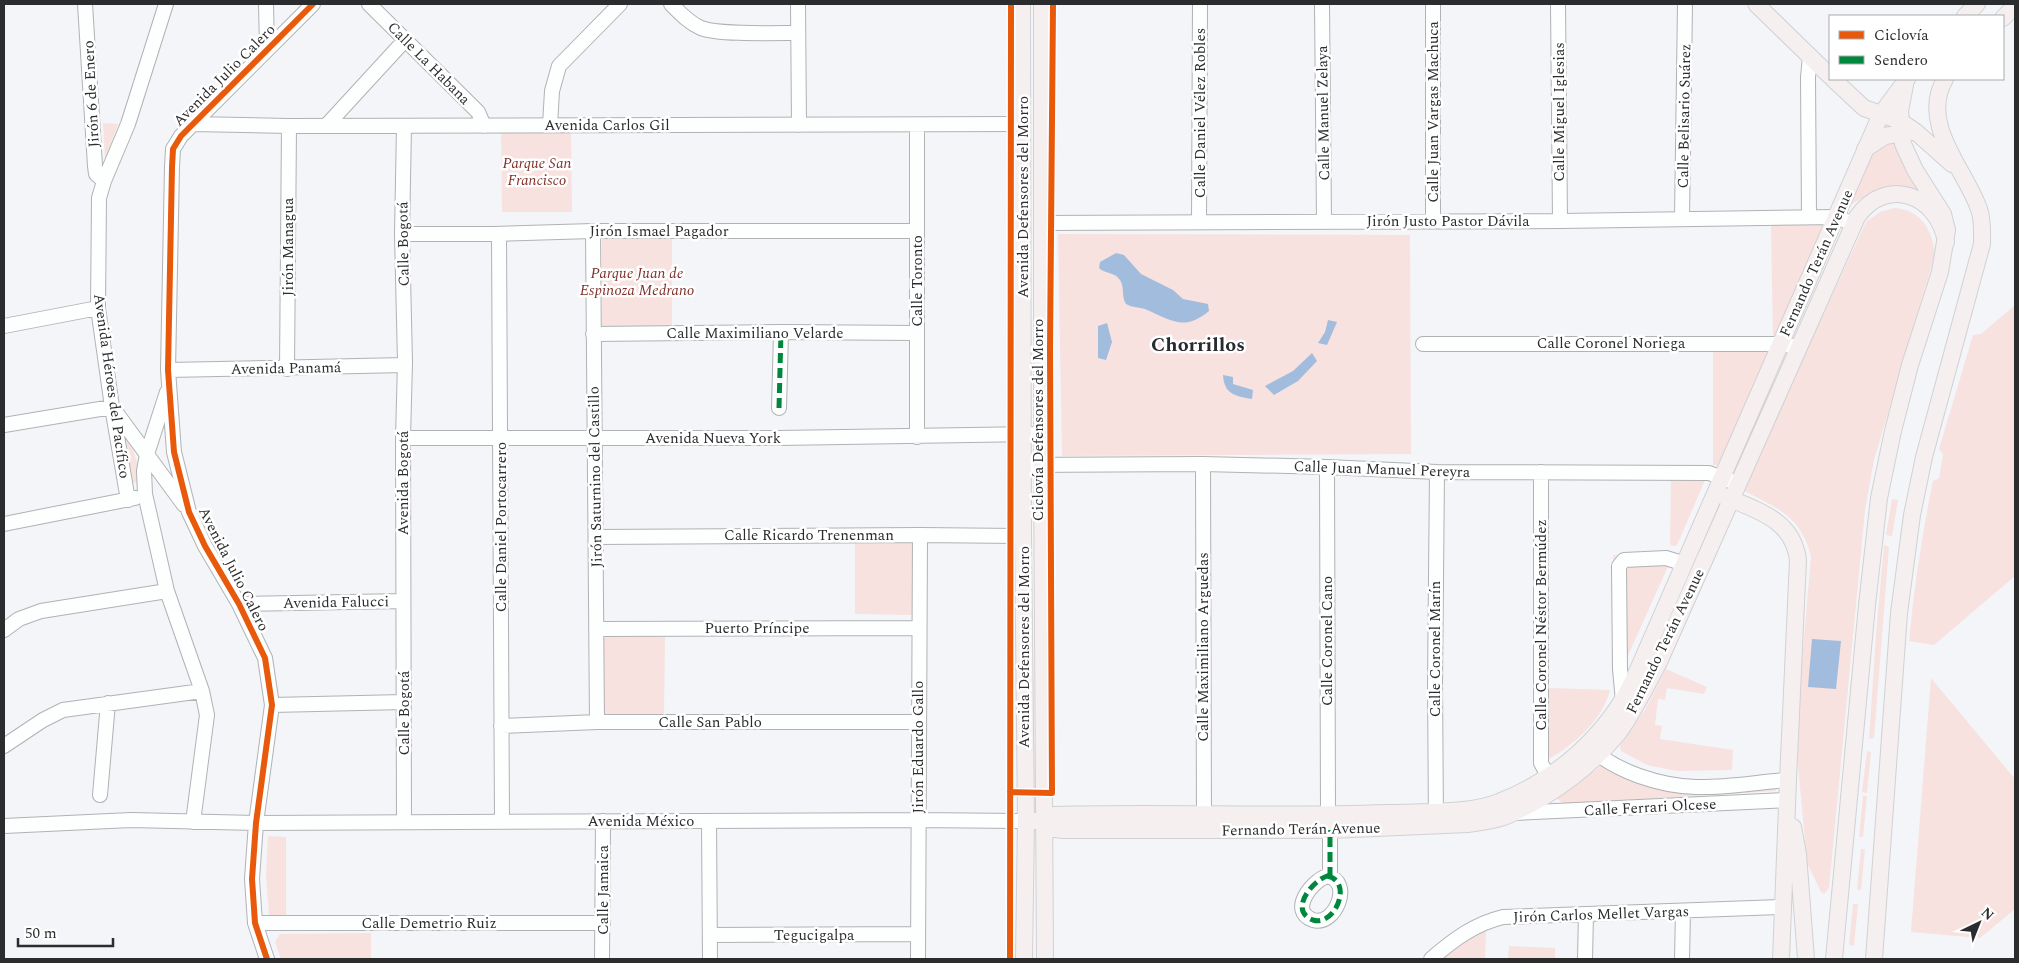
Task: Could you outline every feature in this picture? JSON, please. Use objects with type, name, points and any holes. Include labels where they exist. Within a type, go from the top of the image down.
[{"type":"main road","name":"Avenida Defensores del Morro","points":[[1022,4],[1023,536],[1026,821],[1024,959]]},
{"type":"main road","name":"Avenida Defensores del Morro","points":[[1042,4],[1045,959]]},
{"type":"main road","points":[[1756,4],[1829,75]]},
{"type":"main road","points":[[1966,15],[1977,4]]},
{"type":"main road","points":[[2004,17],[2015,6]]},
{"type":"main road","points":[[1834,80],[1864,108],[1881,114],[1906,129],[1965,179]]},
{"type":"main road","name":"Fernando Terán Avenue","points":[[1026,821],[1045,820],[1054,815],[1204,822],[1329,822],[1436,819],[1489,821],[1513,813],[1569,779],[1592,750],[1623,701],[1686,564],[1881,114],[1906,80]]},
{"type":"main road","points":[[1834,959],[1867,605],[1879,498],[1893,431],[1910,365],[1940,272],[1947,230],[1944,214],[1915,170],[1903,144],[1906,129],[1900,102],[1907,80]]},
{"type":"main road","points":[[1874,959],[1899,613],[1912,515],[1924,457],[1982,244],[1981,218],[1965,179],[1949,151],[1940,127],[1938,101],[1944,80]]},
{"type":"main road","points":[[1865,150],[1879,139],[1906,129]]},
{"type":"main road","name":"Fernando Terán Avenue","points":[[1436,819],[1499,802],[1522,792],[1619,732],[1636,706],[1659,662],[1853,224],[1865,207],[1876,198],[1890,194],[1905,195],[1919,200],[1931,208],[1940,222],[1946,242]]},
{"type":"main road","points":[[1720,485],[1735,492],[1776,519],[1790,534],[1797,552],[1797,598],[1782,959]]},
{"type":"main road","points":[[1788,800],[1798,854],[1806,959]]},
{"type":"street","name":"Jirón 6 de Enero","points":[[85,4],[95,166],[96,174],[104,181]]},
{"type":"street","name":"Avenida Héroes del Pacífico","points":[[128,500],[98,308],[99,198],[104,181],[128,124],[166,4]]},
{"type":"street","points":[[266,4],[267,49]]},
{"type":"street","name":"Avenida Julio Calero","points":[[189,512],[174,452],[168,370],[173,149],[192,124],[314,4]]},
{"type":"street","name":"Calle La Habana","points":[[368,4],[478,112],[484,126]]},
{"type":"street","points":[[550,124],[552,91],[559,66],[620,4]]},
{"type":"street","points":[[671,4],[687,20],[702,29],[798,33]]},
{"type":"street","points":[[798,4],[799,124]]},
{"type":"street","name":"Calle Daniel Vélez Robles","points":[[1199,222],[1200,4]]},
{"type":"street","name":"Calle Manuel Zelaya","points":[[1322,4],[1324,222]]},
{"type":"street","name":"Calle Juan Vargas Machuca","points":[[1433,4],[1434,221]]},
{"type":"street","name":"Calle Miguel Iglesias","points":[[1558,4],[1560,220]]},
{"type":"street","name":"Calle Belisario Suárez","points":[[1682,218],[1688,7]]},
{"type":"street","points":[[326,126],[405,40]]},
{"type":"street","points":[[1809,217],[1808,77],[1810,57]]},
{"type":"street","name":"Avenida Carlos Gil","points":[[192,124],[484,126],[550,124],[1022,124]]},
{"type":"street","name":"Calle Toronto","points":[[917,125],[917,437]]},
{"type":"street","name":"Jirón Managua","points":[[287,369],[288,126]]},
{"type":"street","name":"Calle Bogotá","points":[[404,126],[402,234],[405,363]]},
{"type":"street","name":"Jirón Justo Pastor Dávila","points":[[1042,223],[1837,217],[1853,224]]},
{"type":"street","name":"Jirón Ismael Pagador","points":[[402,234],[499,234],[593,231],[917,231]]},
{"type":"street","name":"Jirón Saturnino del Castillo","points":[[593,231],[598,722]]},
{"type":"street","name":"Calle Daniel Portocarrero","points":[[499,234],[502,821]]},
{"type":"street","points":[[4,326],[98,308]]},
{"type":"street","points":[[780,408],[781,332]]},
{"type":"street","name":"Calle Maximiliano Velarde","points":[[593,334],[781,332],[917,334]]},
{"type":"street","name":"Calle Coronel Noriega","points":[[1423,344],[1780,344],[1799,347]]},
{"type":"street","name":"Avenida Panamá","points":[[168,370],[287,369],[405,363]]},
{"type":"street","name":"Avenida Bogotá","points":[[403,603],[405,363]]},
{"type":"street","name":"Avenida Héroes del Pacífico","points":[[169,388],[147,454],[144,471],[145,494],[167,591],[202,691],[207,715],[193,822]]},
{"type":"street","points":[[4,426],[112,407]]},
{"type":"street","name":"Avenida Julio Calero","points":[[112,407],[189,512],[205,546],[239,604],[265,658],[272,705],[256,822],[252,878],[254,923],[267,959]]},
{"type":"street","name":"Avenida Nueva York","points":[[403,438],[917,437],[1042,434]]},
{"type":"street","name":"Calle Juan Manuel Pereyra","points":[[1023,465],[1203,464],[1437,472],[1709,473],[1720,485]]},
{"type":"street","name":"Calle Maximiliano Arguedas","points":[[1203,464],[1204,822]]},
{"type":"street","name":"Calle Coronel Cano","points":[[1328,467],[1330,877]]},
{"type":"street","name":"Calle Coronel Marín","points":[[1436,819],[1437,472]]},
{"type":"street","name":"Calle Coronel Néstor Bermúdez","points":[[1541,472],[1541,763],[1548,776]]},
{"type":"street","points":[[4,524],[128,500],[145,494]]},
{"type":"street","name":"Calle Ricardo Trenenman","points":[[596,537],[920,534],[1023,536]]},
{"type":"street","name":"Jirón Eduardo Gallo","points":[[918,959],[918,628],[920,534]]},
{"type":"street","points":[[1623,701],[1620,669],[1620,563],[1624,560],[1666,558],[1686,564]]},
{"type":"street","points":[[4,630],[18,619],[41,612],[167,591]]},
{"type":"street","name":"Calle Bogotá","points":[[403,603],[404,821]]},
{"type":"street","name":"Avenida Falucci","points":[[239,604],[403,603]]},
{"type":"street","name":"Puerto Príncipe","points":[[596,629],[918,628]]},
{"type":"street","points":[[4,746],[43,720],[63,710],[202,691]]},
{"type":"street","points":[[272,705],[404,702]]},
{"type":"street","points":[[100,795],[108,703]]},
{"type":"street","name":"Calle San Pablo","points":[[501,726],[598,722],[918,722]]},
{"type":"street","name":"Calle Ferrari Olcese","points":[[1592,750],[1628,772],[1664,784],[1696,787],[1788,780]]},
{"type":"street","name":"Calle Ferrari Olcese","points":[[1513,813],[1788,800]]},
{"type":"street","name":"Avenida México","points":[[4,826],[131,820],[193,822],[1026,821]]},
{"type":"street","name":"Calle Jamaica","points":[[602,959],[603,821]]},
{"type":"street","points":[[709,821],[710,959]]},
{"type":"street","name":"Jirón Carlos Mellet Vargas","points":[[1431,959],[1462,934],[1476,926],[1502,917],[1783,907]]},
{"type":"street","points":[[1682,959],[1683,910]]},
{"type":"street","points":[[1585,959],[1586,914]]},
{"type":"street","name":"Calle Demetrio Ruiz","points":[[254,923],[603,923]]},
{"type":"street","name":"Tegucigalpa","points":[[710,935],[917,934]]},
{"type":"green space","points":[[103,123],[118,124],[105,159]]},
{"type":"green space","name":"Parque San Francisco","points":[[501,132],[571,132],[572,212],[502,212]]},
{"type":"green space","points":[[1896,138],[1925,197],[1904,186],[1885,187],[1866,195],[1847,208],[1875,147]]},
{"type":"green space","points":[[1894,208],[1911,213],[1923,222],[1931,237],[1935,254],[1874,460],[1865,510],[1829,888],[1824,894],[1821,892],[1807,863],[1798,765],[1799,698],[1811,556],[1807,542],[1794,522],[1776,508],[1742,490],[1866,222],[1880,212]]},
{"type":"green space","points":[[1828,223],[1773,341],[1771,224]]},
{"type":"green space","points":[[1058,234],[1410,235],[1411,454],[1062,456]]},
{"type":"green space","name":"Parque Juan de Espinoza Medrano","points":[[602,236],[672,237],[672,327],[602,326]]},
{"type":"green space","points":[[2015,305],[2015,576],[1934,645],[1909,641],[1925,521],[1933,481],[1939,478],[1943,454],[1939,449],[1973,335],[1981,334]]},
{"type":"green space","points":[[1713,348],[1771,349],[1722,466],[1713,465]]},
{"type":"green space","points":[[122,431],[129,436],[142,480],[133,483]]},
{"type":"green space","points":[[1706,478],[1677,545],[1670,545],[1671,479]]},
{"type":"green space","points":[[1892,499],[1898,500],[1892,536],[1886,535]]},
{"type":"green space","points":[[855,538],[912,539],[912,615],[855,614]]},
{"type":"green space","points":[[1884,545],[1889,547],[1874,738],[1869,739],[1876,635]]},
{"type":"green space","points":[[1674,553],[1616,682],[1613,555]]},
{"type":"green space","points":[[604,635],[665,637],[664,714],[603,714]]},
{"type":"green space","points":[[1666,669],[1707,687],[1704,694],[1667,688],[1665,700],[1658,699],[1655,725],[1662,726],[1660,739],[1733,750],[1732,770],[1677,771],[1647,765],[1621,751],[1620,745],[1645,710]]},
{"type":"green space","points":[[1931,678],[2015,779],[2015,909],[1980,938],[1911,932]]},
{"type":"green space","points":[[1549,688],[1610,690],[1601,712],[1586,731],[1567,747],[1547,760]]},
{"type":"green space","points":[[1867,751],[1871,752],[1867,793],[1862,792]]},
{"type":"green space","points":[[1602,764],[1640,781],[1774,786],[1776,791],[1564,804],[1554,796],[1596,770]]},
{"type":"green space","points":[[1863,796],[1867,796],[1863,837],[1859,837]]},
{"type":"green space","points":[[268,836],[286,837],[286,917],[269,916],[266,876]]},
{"type":"green space","points":[[1861,849],[1865,849],[1861,890],[1857,890]]},
{"type":"green space","points":[[1853,904],[1858,904],[1854,946],[1849,945]]},
{"type":"green space","points":[[1486,929],[1485,959],[1442,959],[1470,938]]},
{"type":"green space","points":[[371,933],[371,959],[281,959],[275,942],[280,934]]},
{"type":"green space","points":[[1509,946],[1555,948],[1555,959],[1508,959]]},
{"type":"water","points":[[1116,253],[1124,255],[1141,274],[1173,290],[1183,299],[1208,304],[1209,311],[1192,321],[1177,322],[1145,309],[1126,304],[1118,277],[1099,268],[1100,262]]},
{"type":"water","points":[[1328,320],[1337,322],[1327,345],[1318,343],[1325,332]]},
{"type":"water","points":[[1107,323],[1112,342],[1106,360],[1098,358],[1098,326]]},
{"type":"water","points":[[1312,353],[1317,361],[1298,381],[1274,395],[1265,386],[1293,371]]},
{"type":"water","points":[[1223,375],[1233,377],[1233,384],[1253,390],[1252,399],[1240,397],[1228,390]]},
{"type":"water","points":[[1812,639],[1841,641],[1836,689],[1808,687]]},
{"type":"marked path","points":[[779,408],[781,332]]},
{"type":"marked path","points":[[1330,830],[1330,877]]},
{"type":"marked path","points":[[1327,876],[1335,880],[1339,886],[1338,902],[1328,917],[1321,920],[1313,920],[1306,916],[1302,903],[1309,890],[1327,876]]},
{"type":"cycle path","points":[[267,959],[255,923],[252,879],[256,823],[272,705],[265,658],[239,604],[205,546],[189,512],[174,452],[168,370],[172,167],[173,149],[181,136],[313,4]]},
{"type":"cycle path","points":[[1010,959],[1011,4]]},
{"type":"cycle path","name":"Ciclovía Defensores del Morro","points":[[1010,792],[1052,793],[1050,349],[1053,4]]},
{"type":"district","name":"Chorrillos","points":[[1198,344]]}]
